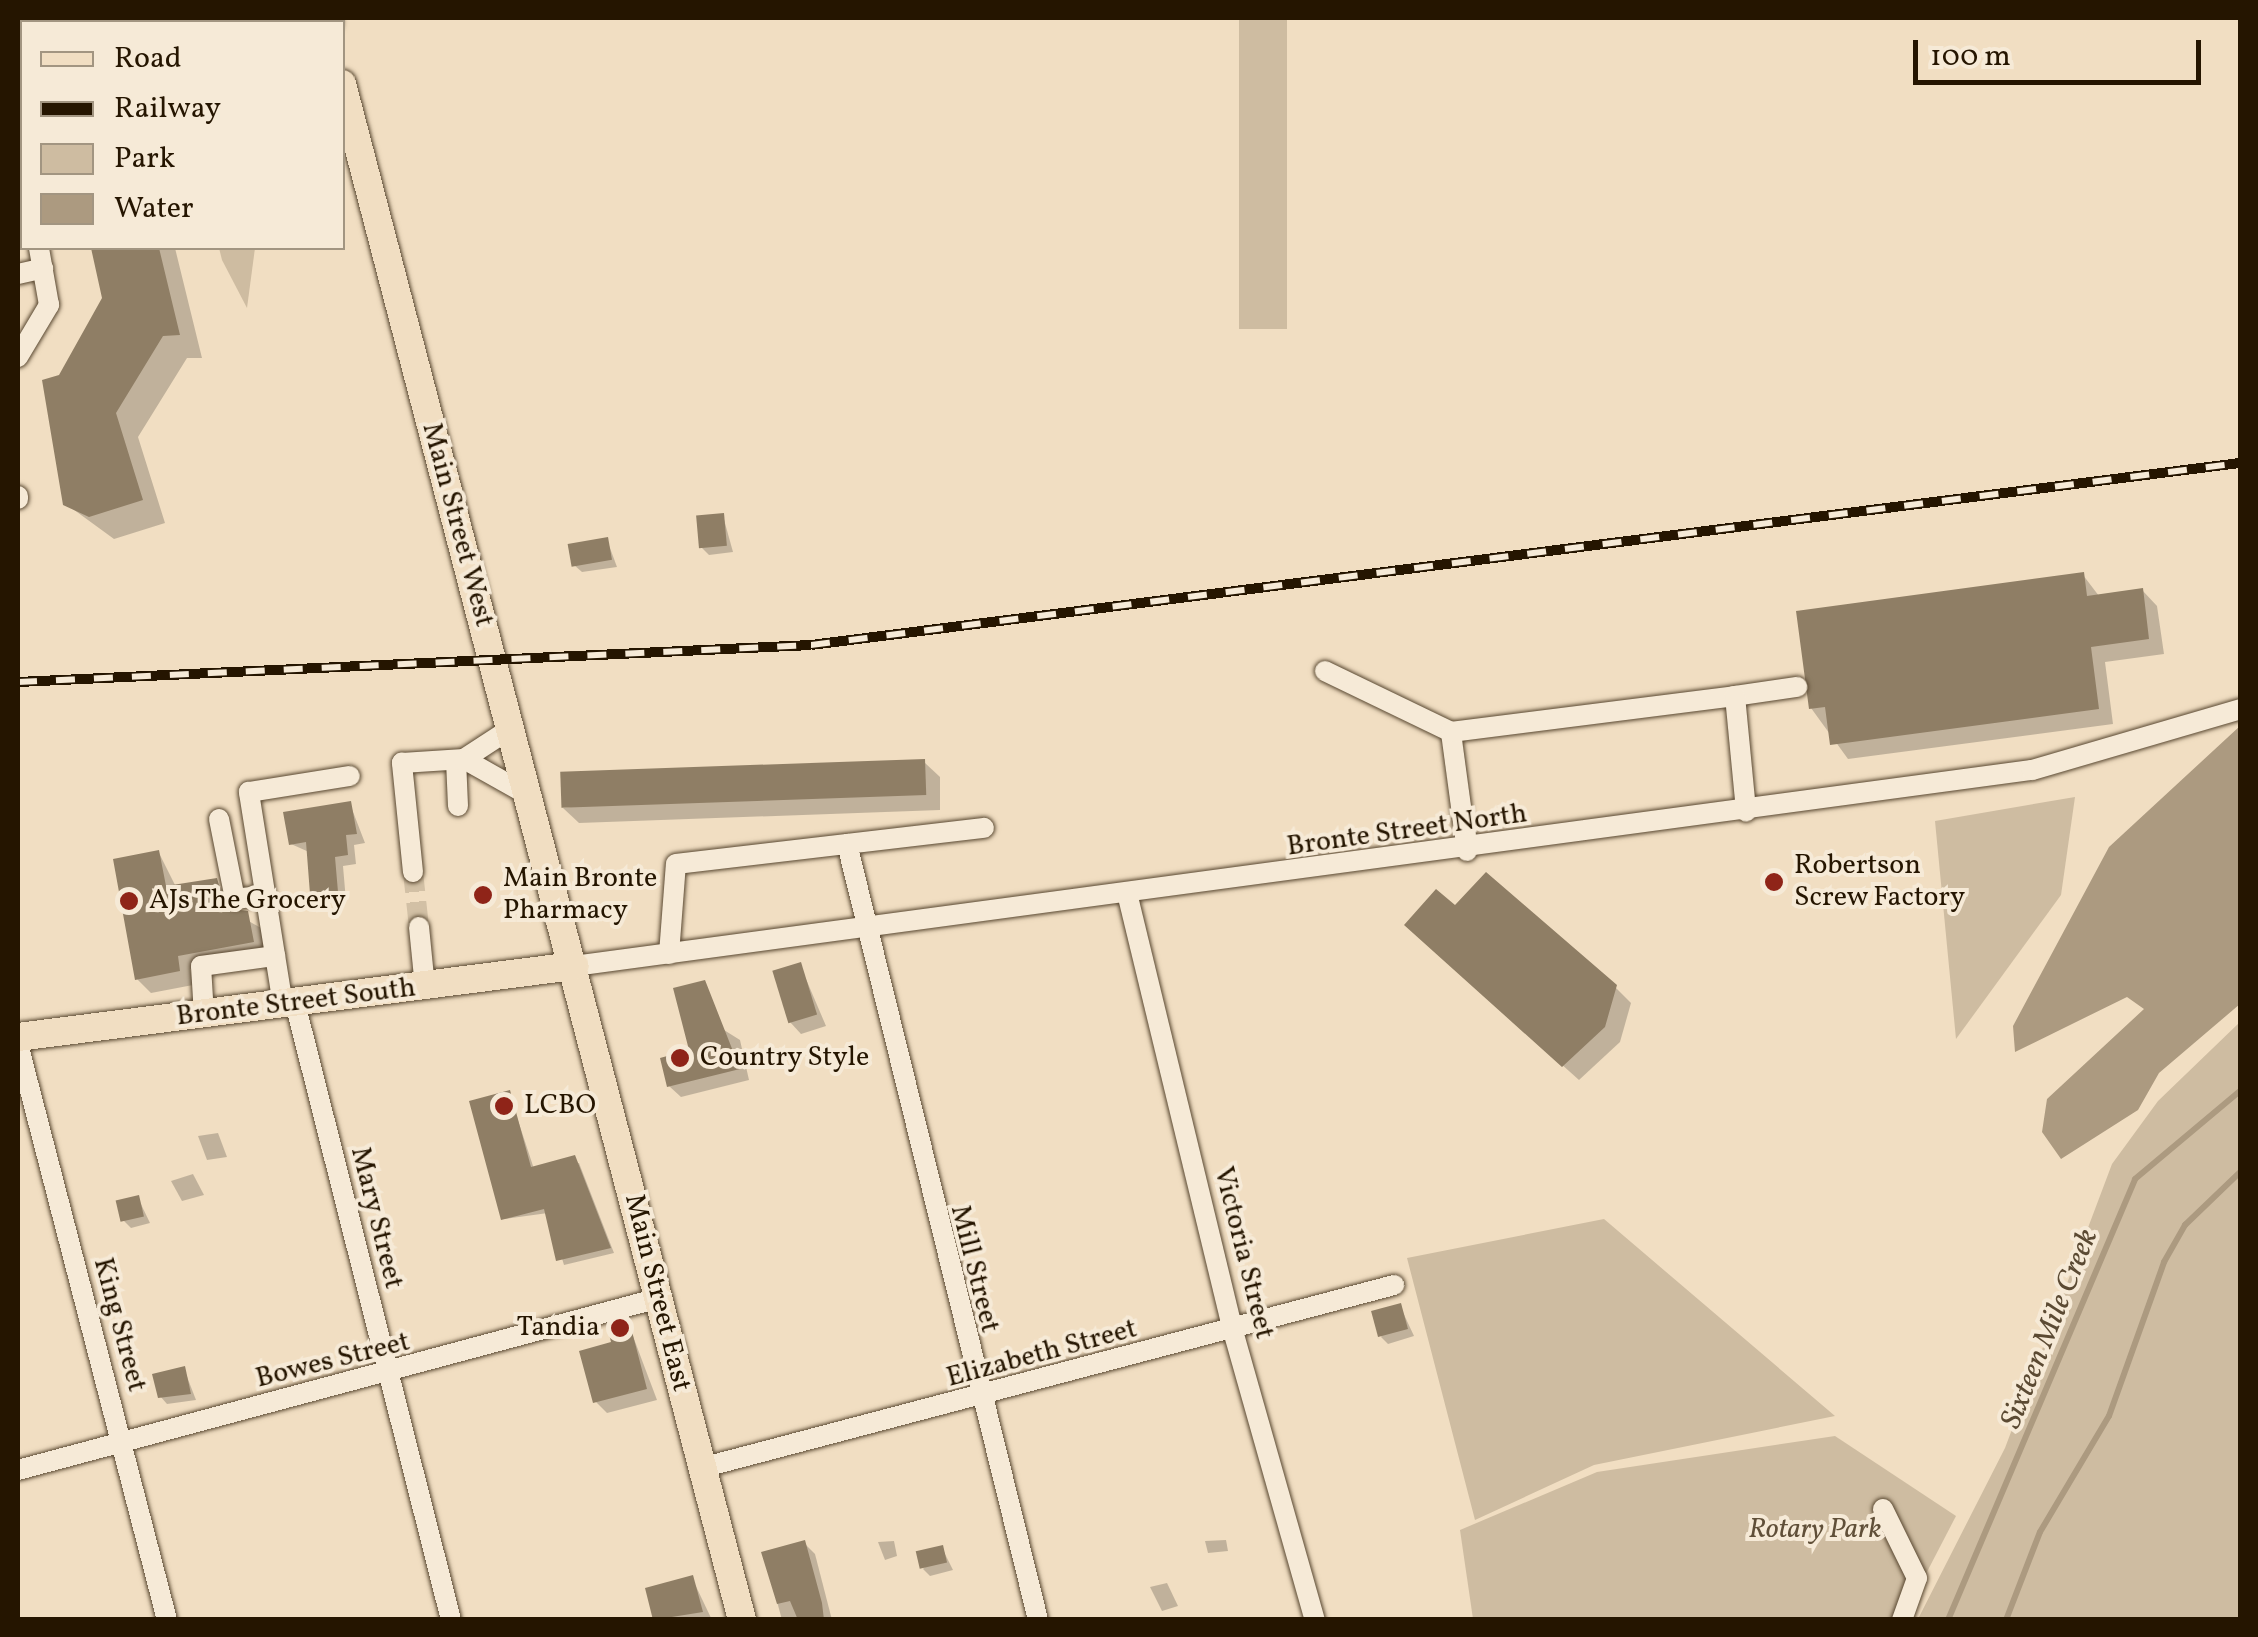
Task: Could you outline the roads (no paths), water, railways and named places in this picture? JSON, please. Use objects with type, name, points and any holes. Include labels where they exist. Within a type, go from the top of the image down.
[{"type":"main road","name":"Main Street West","points":[[345,96],[574,966]]},
{"type":"main road","name":"Bronte Street South","points":[[18,1040],[574,966]]},
{"type":"main road","name":"Main Street East","points":[[574,966],[742,1620]]},
{"type":"street","points":[[18,274],[41,258],[49,305],[18,357]]},
{"type":"street","points":[[1325,671],[1451,732],[1797,687]]},
{"type":"street","points":[[1735,696],[1746,811]]},
{"type":"street","name":"Bronte Street North","points":[[574,966],[1128,897],[2032,770],[2240,708]]},
{"type":"street","points":[[412,872],[402,763],[460,760],[510,730]]},
{"type":"street","points":[[1451,732],[1467,851]]},
{"type":"street","points":[[460,760],[526,794]]},
{"type":"street","points":[[458,806],[460,760]]},
{"type":"street","name":"Mary Street","points":[[350,776],[249,792],[276,956],[451,1620]]},
{"type":"street","points":[[219,819],[235,899],[266,895]]},
{"type":"street","points":[[669,954],[676,864],[984,828]]},
{"type":"street","name":"Mill Street","points":[[847,844],[862,931],[978,1400],[1038,1620]]},
{"type":"street","name":"Victoria Street","points":[[1128,897],[1233,1331],[1316,1620]]},
{"type":"street","points":[[419,927],[425,987]]},
{"type":"street","points":[[204,1015],[201,966],[276,956]]},
{"type":"street","name":"King Street","points":[[18,1040],[168,1620]]},
{"type":"street","name":"Elizabeth Street","points":[[702,1468],[978,1400],[1394,1285]]},
{"type":"street","name":"Bowes Street","points":[[18,1470],[388,1374],[659,1298]]},
{"type":"street","points":[[1883,1509],[1916,1578],[1902,1620]]},
{"type":"water","points":[[2240,726],[2240,1004],[2159,1073],[2138,1110],[2061,1159],[2042,1132],[2047,1099],[2144,1009],[2127,997],[2015,1052],[2013,1026],[2109,847]]},
{"type":"waterway","name":"Sixteen Mile Creek","points":[[1948,1620],[2135,1179],[2240,1091]]},
{"type":"waterway","points":[[2006,1620],[2040,1532],[2109,1416],[2164,1262],[2185,1225],[2240,1172]]},
{"type":"tunnel","points":[[413,872],[419,927]]},
{"type":"railway","points":[[18,682],[811,645],[2240,463]]},
{"type":"place","name":"Robertson Screw Factory","points":[[1774,882]]},
{"type":"place","name":"Main Bronte Pharmacy","points":[[483,895]]},
{"type":"place","name":"AJs The Grocery","points":[[129,901]]},
{"type":"place","name":"Country Style","points":[[680,1058]]},
{"type":"place","name":"LCBO","points":[[504,1106]]},
{"type":"place","name":"Tandia","points":[[620,1328]]},
{"type":"park label","name":"Rotary Park","points":[[1815,1530]]}]
